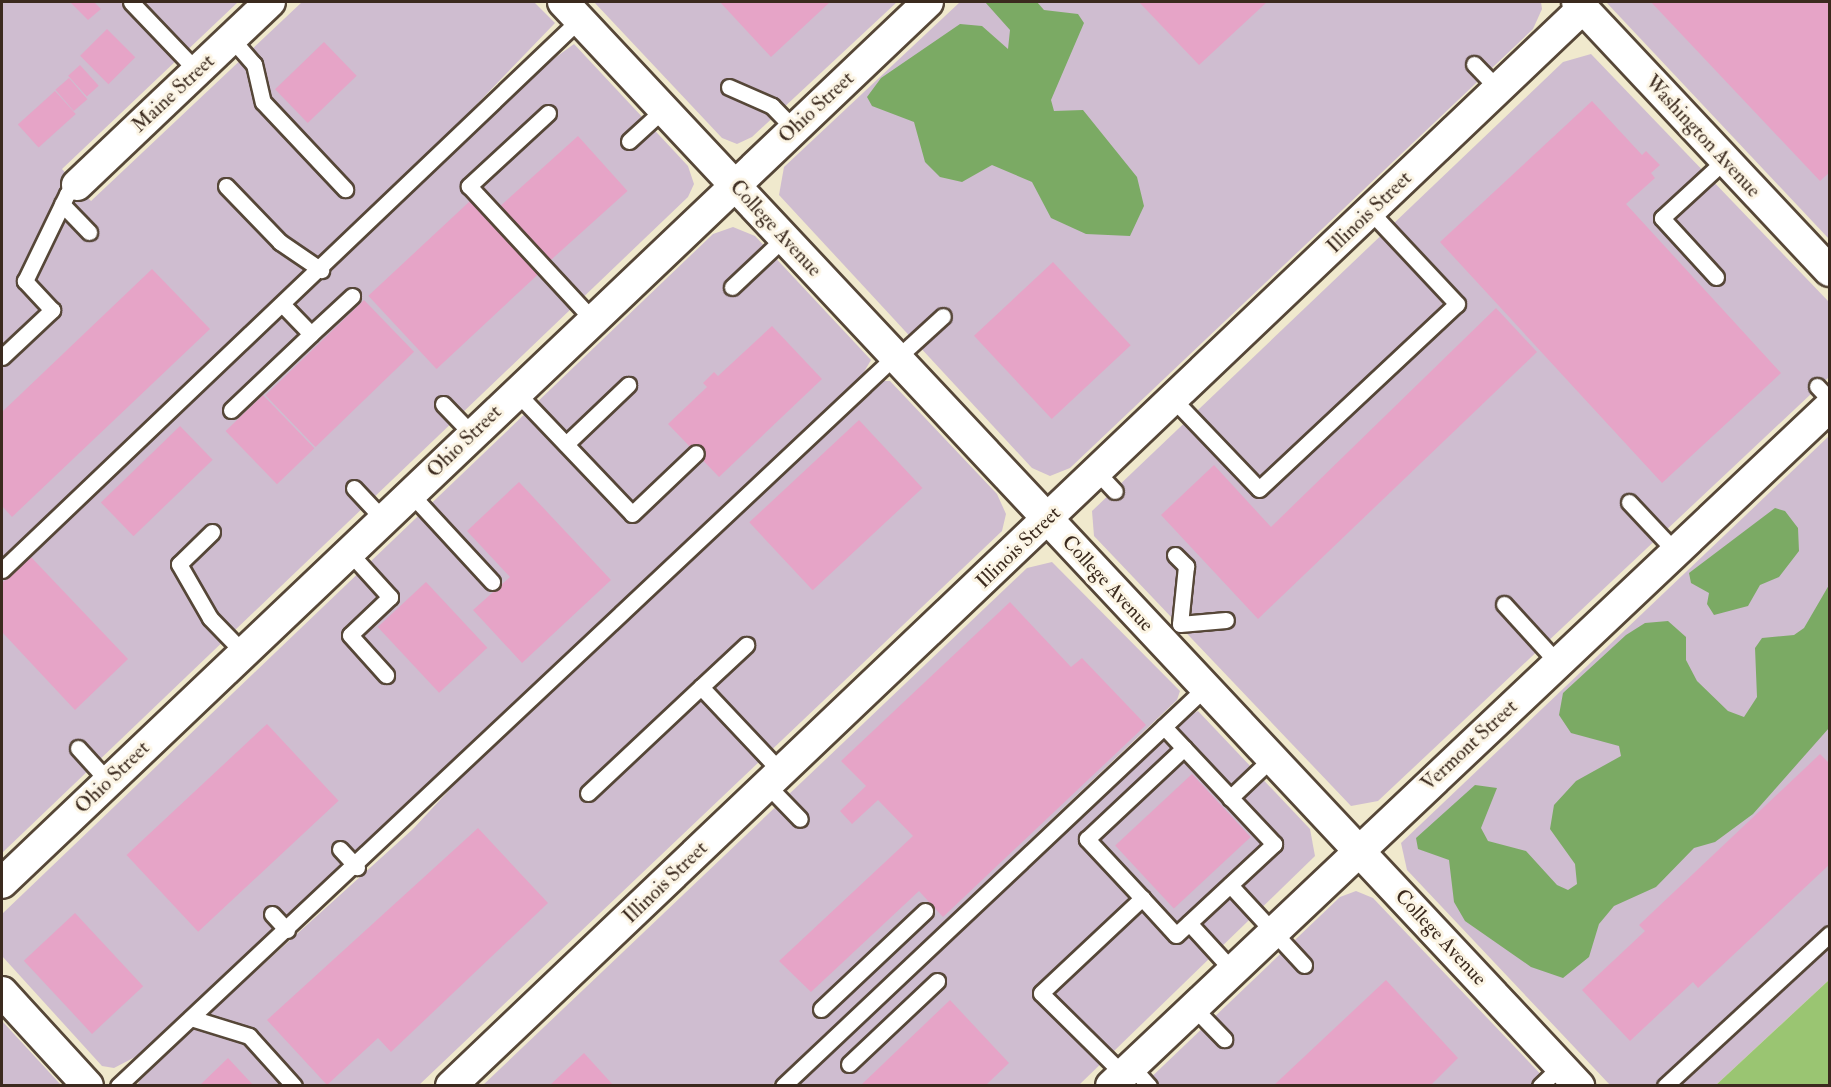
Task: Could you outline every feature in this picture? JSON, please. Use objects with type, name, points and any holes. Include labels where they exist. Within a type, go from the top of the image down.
[{"type":"street","name":"Maine Street","points":[[69,194],[270,2]]},
{"type":"street","name":"Ohio Street","points":[[2,883],[592,319],[928,2]]},
{"type":"street","name":"Illinois Street","points":[[451,1086],[1048,519],[1106,481],[1173,399],[1498,89],[1580,5]]},
{"type":"street","name":"Washington Avenue","points":[[1580,5],[1830,271]]},
{"type":"street","name":"College Avenue","points":[[571,10],[1048,519],[1171,632],[1206,687],[1358,849],[1560,1079]]},
{"type":"street","name":"Vermont Street","points":[[1128,1078],[1193,1007],[1272,931],[1675,552],[1823,396]]},
{"type":"street","points":[[2,992],[74,1079]]},
{"type":"lane","points":[[131,2],[197,71]]},
{"type":"lane","points":[[2,570],[321,270],[571,10]]},
{"type":"lane","points":[[231,38],[254,64],[262,102],[345,189]]},
{"type":"lane","points":[[1474,64],[1498,89]]},
{"type":"lane","points":[[729,87],[772,106],[793,128]]},
{"type":"lane","points":[[629,141],[664,109]]},
{"type":"lane","points":[[548,113],[469,186],[592,319]]},
{"type":"lane","points":[[1716,277],[1662,218],[1725,160]]},
{"type":"lane","points":[[226,186],[280,242],[321,270]]},
{"type":"lane","points":[[69,194],[88,232]]},
{"type":"lane","points":[[2,357],[52,310],[25,281],[69,194]]},
{"type":"lane","points":[[1173,399],[1259,489],[1457,304],[1370,211]]},
{"type":"lane","points":[[732,287],[784,238]]},
{"type":"lane","points":[[231,410],[351,296]]},
{"type":"lane","points":[[284,306],[311,334]]},
{"type":"lane","points":[[118,1086],[357,867],[896,357],[943,316]]},
{"type":"lane","points":[[566,444],[628,385]]},
{"type":"lane","points":[[516,392],[632,514],[696,453]]},
{"type":"lane","points":[[1823,396],[1830,400]]},
{"type":"lane","points":[[443,404],[472,434]]},
{"type":"lane","points":[[354,488],[383,519]]},
{"type":"lane","points":[[410,493],[492,582]]},
{"type":"lane","points":[[1629,502],[1675,552]]},
{"type":"lane","points":[[212,532],[179,564],[210,618],[243,652]]},
{"type":"lane","points":[[349,552],[390,597],[350,635],[386,675]]},
{"type":"lane","points":[[1175,555],[1186,566],[1171,632],[1226,620]]},
{"type":"lane","points":[[1504,604],[1557,662]]},
{"type":"lane","points":[[588,793],[746,645]]},
{"type":"lane","points":[[701,687],[774,778],[800,819]]},
{"type":"lane","points":[[783,1086],[1206,687]]},
{"type":"lane","points":[[1164,727],[1184,748],[1230,798],[1274,844],[1176,935],[1087,839],[1184,748]]},
{"type":"lane","points":[[78,748],[108,781]]},
{"type":"lane","points":[[1230,798],[1272,758]]},
{"type":"lane","points":[[340,849],[357,867]]},
{"type":"lane","points":[[1230,885],[1304,965]]},
{"type":"lane","points":[[1128,1078],[1041,993],[1142,898]]},
{"type":"lane","points":[[821,1009],[925,910]]},
{"type":"lane","points":[[272,914],[287,930]]},
{"type":"lane","points":[[1189,923],[1232,970]]},
{"type":"lane","points":[[1665,1086],[1830,934]]},
{"type":"lane","points":[[849,1064],[937,981]]},
{"type":"lane","points":[[840,991],[859,1012]]},
{"type":"lane","points":[[1193,1007],[1224,1039]]},
{"type":"lane","points":[[191,1018],[249,1036],[294,1086]]},
{"type":"shaded area","points":[[2,2],[238,2],[62,169],[91,201],[302,2],[534,2],[555,23],[429,154],[2,559]]},
{"type":"shaded area","points":[[594,2],[897,2],[752,137],[737,144],[722,138]]},
{"type":"shaded area","points":[[960,2],[1541,2],[1542,9],[1533,29],[1070,468],[1050,476],[1032,468],[779,195],[784,167]]},
{"type":"shaded area","points":[[1606,2],[1829,2],[1829,239]]},
{"type":"shaded area","points":[[574,44],[688,166],[694,184],[688,197],[2,853],[2,580],[534,73]]},
{"type":"shaded area","points":[[1591,54],[1829,302],[1829,377],[1378,801],[1351,806],[1094,536],[1092,511],[1563,62]]},
{"type":"shaded area","points":[[733,227],[755,236],[871,360],[860,379],[137,1056],[114,1068],[102,1066],[2,956],[2,914],[713,234]]},
{"type":"shaded area","points":[[884,381],[890,381],[997,494],[1006,514],[1002,531],[419,1085],[137,1086],[143,1073],[413,829],[482,755]]},
{"type":"shaded area","points":[[1829,436],[1829,980],[1716,1085],[1610,1085],[1407,870],[1401,843]]},
{"type":"shaded area","points":[[1052,562],[1180,691],[1177,700],[772,1085],[482,1086],[1027,568]]},
{"type":"shaded area","points":[[1198,711],[1310,829],[1315,856],[1079,1085],[793,1086],[1181,720]]},
{"type":"shaded area","points":[[1356,891],[1373,898],[1551,1085],[1142,1086],[1340,897]]},
{"type":"shaded area","points":[[2,1021],[61,1085],[2,1085]]},
{"type":"green space","points":[[985,2],[1037,2],[1044,10],[1078,14],[1084,23],[1051,100],[1054,111],[1083,110],[1137,177],[1144,206],[1130,236],[1086,234],[1051,218],[1032,182],[992,165],[962,182],[940,177],[925,162],[914,122],[872,106],[867,97],[881,78],[960,24],[982,26],[1008,49],[1010,30]]},
{"type":"green space","points":[[1775,508],[1785,511],[1798,528],[1799,551],[1779,577],[1760,585],[1748,606],[1714,615],[1707,604],[1709,593],[1691,583],[1689,573]]},
{"type":"green space","points":[[1829,585],[1829,728],[1753,814],[1715,842],[1694,848],[1656,887],[1614,906],[1599,924],[1589,957],[1563,978],[1531,967],[1465,921],[1454,902],[1449,860],[1418,849],[1416,838],[1475,785],[1497,788],[1481,828],[1488,841],[1526,851],[1557,885],[1568,890],[1577,884],[1575,864],[1550,829],[1554,805],[1576,781],[1621,756],[1619,746],[1571,733],[1559,715],[1563,693],[1626,635],[1645,623],[1668,621],[1686,637],[1686,660],[1697,681],[1728,711],[1744,717],[1757,697],[1755,648],[1762,638],[1794,635],[1804,628]]},
{"type":"green space","points":[[1829,980],[1829,1085],[1716,1085]]},
{"type":"building","points":[[70,2],[94,2],[101,9],[88,20]]},
{"type":"building","points":[[720,2],[830,2],[771,57]]},
{"type":"building","points":[[1139,2],[1267,2],[1199,65]]},
{"type":"building","points":[[1651,2],[1830,2],[1830,172],[1820,181]]},
{"type":"building","points":[[107,29],[135,57],[108,84],[80,56]]},
{"type":"building","points":[[324,42],[357,76],[308,123],[275,89]]},
{"type":"building","points":[[80,65],[99,86],[87,97],[68,76]]},
{"type":"building","points":[[69,78],[87,99],[74,111],[55,90]]},
{"type":"building","points":[[55,91],[76,114],[39,147],[18,124]]},
{"type":"building","points":[[1592,101],[1642,155],[1646,151],[1660,165],[1651,173],[1655,178],[1626,204],[1781,373],[1662,483],[1440,242]]},
{"type":"building","points":[[578,136],[628,191],[549,261],[500,206]]},
{"type":"building","points":[[470,201],[538,274],[437,369],[368,296]]},
{"type":"building","points":[[1053,262],[1131,345],[1052,419],[974,336]]},
{"type":"building","points":[[152,269],[210,329],[12,517],[2,506],[2,412]]},
{"type":"building","points":[[364,300],[414,352],[315,447],[265,395]]},
{"type":"building","points":[[1496,308],[1537,352],[1258,619],[1161,515],[1214,465],[1271,527]]},
{"type":"building","points":[[772,326],[822,379],[719,477],[668,424],[707,387],[703,383],[714,372],[718,376]]},
{"type":"building","points":[[263,395],[314,448],[277,484],[226,431]]},
{"type":"building","points":[[859,420],[922,488],[813,590],[749,522]]},
{"type":"building","points":[[180,426],[213,460],[134,536],[101,502]]},
{"type":"building","points":[[519,482],[611,580],[522,663],[473,610],[510,577],[467,531]]},
{"type":"building","points":[[30,556],[128,659],[75,710],[2,632],[2,583]]},
{"type":"building","points":[[426,582],[487,648],[439,693],[378,627]]},
{"type":"building","points":[[1010,602],[1071,667],[1082,658],[1146,725],[943,917],[919,891],[811,992],[779,961],[913,836],[878,800],[852,824],[840,811],[866,786],[841,761]]},
{"type":"building","points":[[267,724],[339,801],[198,932],[127,855]]},
{"type":"building","points":[[1820,754],[1830,764],[1830,864],[1698,988],[1693,982],[1630,1041],[1582,990],[1645,931],[1639,925]]},
{"type":"building","points":[[1192,774],[1251,837],[1174,909],[1115,846]]},
{"type":"building","points":[[478,828],[548,903],[391,1052],[378,1038],[327,1085],[267,1020]]},
{"type":"building","points":[[75,913],[143,986],[92,1034],[24,961]]},
{"type":"building","points":[[1386,980],[1458,1058],[1430,1086],[1273,1086]]},
{"type":"building","points":[[950,1000],[1009,1063],[985,1086],[860,1086]]},
{"type":"building","points":[[584,1053],[614,1086],[549,1086]]},
{"type":"building","points":[[228,1058],[254,1086],[199,1086]]}]
